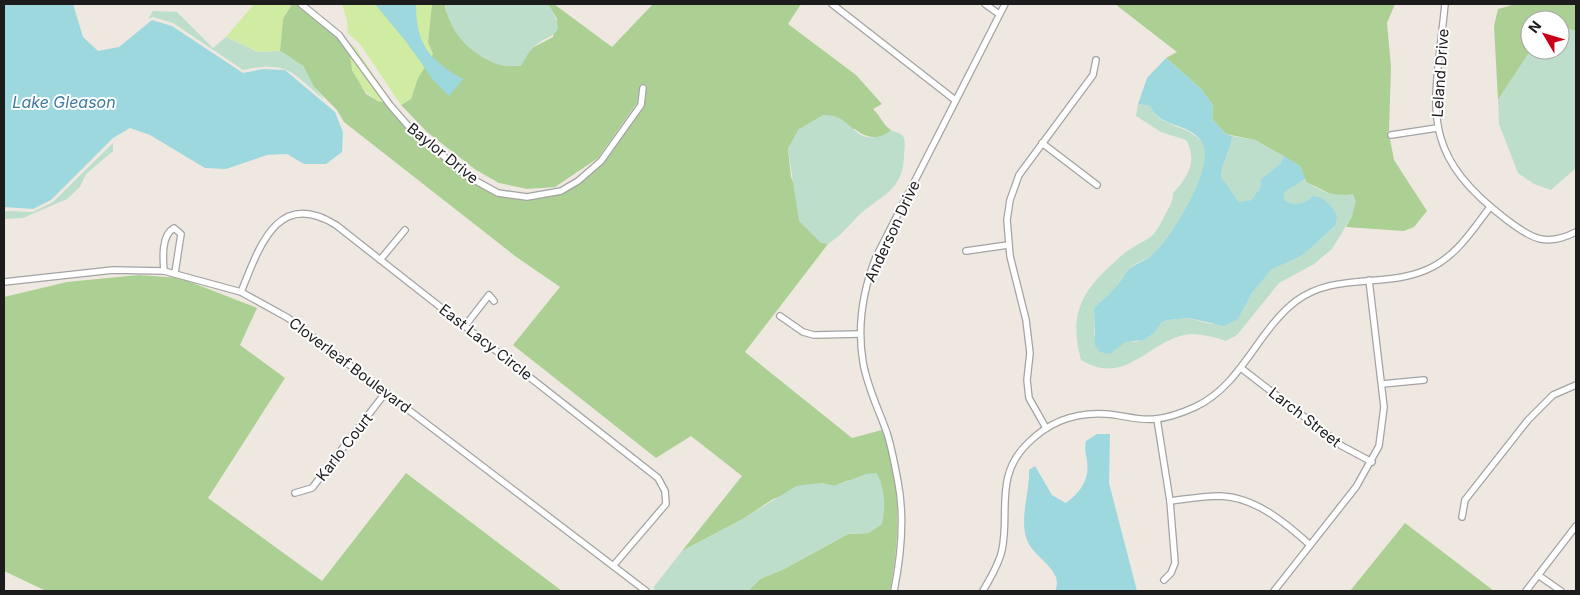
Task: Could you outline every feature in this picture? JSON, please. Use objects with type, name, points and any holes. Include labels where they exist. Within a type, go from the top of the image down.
[{"type":"street","points":[[832,4],[955,100]]},
{"type":"street","points":[[985,4],[999,14]]},
{"type":"street","name":"Anderson Drive","points":[[894,591],[900,546],[898,483],[888,435],[863,363],[860,334],[864,298],[876,258],[1005,4]]},
{"type":"street","name":"Leland Drive","points":[[1445,4],[1434,110],[1437,128],[1450,162],[1470,189],[1490,207],[1526,234],[1537,239],[1549,240],[1564,238],[1576,232]]},
{"type":"street","name":"Baylor Drive","points":[[304,5],[339,35],[390,105],[410,128],[467,176],[498,193],[528,197],[560,191],[578,181],[601,161],[641,105],[643,88]]},
{"type":"street","points":[[1046,428],[1029,398],[1027,380],[1030,353],[1026,320],[1008,245],[1006,220],[1014,187],[1027,162],[1093,75],[1096,60]]},
{"type":"street","points":[[1391,135],[1437,128]]},
{"type":"street","points":[[1042,143],[1097,185]]},
{"type":"street","points":[[983,591],[1000,559],[1004,497],[1008,478],[1021,451],[1046,428],[1066,418],[1084,414],[1107,414],[1139,420],[1157,419],[1195,407],[1210,398],[1241,368],[1281,315],[1295,302],[1313,291],[1337,283],[1415,274],[1437,265],[1458,248],[1490,207]]},
{"type":"street","name":"East Lacy Circle","points":[[241,292],[263,240],[280,221],[295,213],[315,214],[323,217],[658,478],[665,491],[666,504],[613,566]]},
{"type":"street","points":[[164,271],[165,239],[170,230],[174,228],[181,234],[175,273]]},
{"type":"street","points":[[380,260],[405,230]]},
{"type":"street","points":[[966,251],[1008,245]]},
{"type":"street","name":"Cloverleaf Boulevard","points":[[4,282],[113,270],[164,271],[241,292],[288,318],[646,591]]},
{"type":"street","points":[[1274,591],[1356,487],[1372,462],[1379,446],[1383,428],[1382,384],[1369,280]]},
{"type":"street","points":[[465,326],[489,295],[494,301]]},
{"type":"street","points":[[780,316],[803,332],[814,335],[860,334]]},
{"type":"street","name":"Larch Street","points":[[1241,368],[1342,446],[1372,462]]},
{"type":"street","points":[[1382,384],[1424,380]]},
{"type":"street","points":[[1462,517],[1465,500],[1528,420],[1553,395],[1576,384]]},
{"type":"street","name":"Karlo Court","points":[[295,493],[312,488],[386,392]]},
{"type":"street","points":[[1157,419],[1170,501],[1175,562],[1171,573],[1164,580]]},
{"type":"street","points":[[1170,501],[1220,496],[1248,502],[1278,519],[1310,545]]},
{"type":"street","points":[[1526,591],[1576,526]]},
{"type":"street","points":[[1538,575],[1561,591]]},
{"type":"green space","points":[[254,4],[292,4],[283,19],[280,51],[259,52],[226,37]]},
{"type":"green space","points":[[292,4],[303,4],[348,42],[352,70],[366,94],[378,101],[393,104],[423,137],[472,175],[496,190],[527,196],[557,194],[575,185],[604,163],[644,107],[647,85],[640,84],[637,103],[598,158],[555,187],[527,189],[499,183],[476,170],[427,132],[401,105],[411,99],[418,78],[433,54],[428,42],[432,4],[445,4],[446,12],[532,48],[553,37],[557,19],[548,4],[554,4],[612,47],[653,4],[801,4],[788,24],[856,75],[882,104],[873,109],[891,130],[883,136],[873,137],[855,129],[799,129],[788,149],[791,177],[820,242],[828,244],[745,352],[852,438],[882,430],[893,469],[896,489],[896,551],[890,591],[748,591],[760,579],[784,569],[848,534],[869,533],[849,480],[834,486],[821,483],[773,499],[743,519],[682,551],[742,476],[691,436],[656,458],[513,345],[560,287],[515,256],[344,122],[337,110],[314,87],[303,66],[280,51],[283,19]]},
{"type":"green space","points":[[342,4],[432,4],[428,42],[433,54],[418,78],[411,99],[401,105],[360,44],[348,33]]},
{"type":"green space","points":[[445,4],[548,4],[558,29],[532,49],[521,66],[500,65],[487,60],[462,41],[451,24]]},
{"type":"green space","points":[[1115,4],[1395,4],[1387,23],[1391,67],[1389,131],[1387,132],[1394,160],[1427,211],[1414,227],[1404,231],[1346,227],[1352,216],[1341,196],[1335,196],[1306,182],[1300,166],[1255,140],[1226,134],[1212,119],[1213,105],[1200,88],[1166,58],[1177,52]]},
{"type":"green space","points":[[1516,4],[1576,4],[1576,31],[1570,30],[1570,10],[1520,10],[1520,60],[1524,60],[1498,100],[1494,26],[1498,9]]},
{"type":"green space","points":[[153,11],[177,12],[213,48],[226,37],[258,52],[281,51],[303,66],[314,87],[325,100],[289,71],[271,67],[243,70],[173,23],[153,17],[148,19]]},
{"type":"green space","points":[[1570,30],[1576,31],[1576,168],[1551,190],[1534,184],[1518,173],[1499,124],[1498,100],[1524,60],[1570,60]]},
{"type":"green space","points":[[348,42],[355,47],[393,104],[382,102],[372,97],[358,83],[351,64]]},
{"type":"green space","points":[[1138,104],[1150,106],[1160,118],[1197,137],[1202,143],[1205,154],[1204,168],[1181,218],[1161,245],[1151,256],[1130,268],[1114,290],[1094,308],[1094,336],[1136,342],[1155,332],[1162,322],[1168,320],[1188,318],[1211,324],[1238,319],[1252,293],[1271,270],[1303,255],[1335,226],[1313,196],[1303,203],[1296,204],[1284,200],[1286,192],[1305,178],[1306,182],[1328,193],[1340,195],[1353,194],[1356,201],[1352,216],[1332,249],[1314,264],[1279,283],[1237,335],[1226,341],[1203,335],[1191,334],[1180,336],[1121,367],[1096,367],[1081,360],[1078,346],[1077,321],[1083,299],[1098,278],[1108,268],[1126,252],[1154,234],[1170,206],[1173,193],[1187,175],[1191,162],[1190,148],[1186,140],[1161,132],[1136,116]]},
{"type":"green space","points":[[823,115],[835,116],[865,137],[877,137],[891,130],[900,133],[904,138],[905,144],[903,168],[895,185],[828,244],[820,242],[799,221],[788,149],[799,129]]},
{"type":"green space","points":[[1232,136],[1255,140],[1284,156],[1281,163],[1261,179],[1260,188],[1251,200],[1239,202],[1221,178],[1221,172]]},
{"type":"green space","points":[[113,143],[113,151],[86,174],[80,187],[67,199],[23,218],[4,219],[4,211],[33,212],[53,202]]},
{"type":"green space","points":[[139,275],[180,278],[257,308],[240,345],[285,378],[208,498],[322,581],[406,473],[562,591],[46,591],[4,571],[4,297],[67,282]]},
{"type":"green space","points":[[877,473],[883,492],[883,518],[882,524],[869,533],[848,534],[784,569],[760,579],[748,591],[657,591],[653,588],[682,551],[743,519],[796,486],[821,483],[834,486],[866,474]]},
{"type":"green space","points":[[1405,523],[1494,591],[1350,591]]},
{"type":"water","name":"Lake Gleason","points":[[4,4],[73,4],[83,37],[98,51],[119,47],[152,20],[172,26],[243,73],[263,69],[285,70],[335,112],[343,132],[342,152],[326,164],[304,164],[287,154],[267,155],[226,169],[205,168],[150,135],[130,128],[113,138],[51,200],[33,209],[4,207]]},
{"type":"water","points":[[375,4],[416,4],[418,29],[426,49],[441,65],[463,79],[449,96],[434,81],[407,43]]},
{"type":"water","points":[[1166,58],[1200,88],[1213,105],[1212,119],[1226,134],[1232,136],[1221,172],[1221,178],[1239,202],[1251,200],[1260,188],[1261,179],[1281,163],[1284,156],[1300,166],[1305,178],[1284,194],[1284,200],[1296,204],[1303,203],[1313,196],[1325,200],[1337,216],[1335,226],[1303,255],[1271,270],[1252,293],[1238,319],[1224,326],[1189,318],[1168,320],[1162,322],[1155,332],[1144,340],[1125,342],[1110,354],[1100,352],[1095,345],[1094,308],[1115,288],[1129,269],[1150,257],[1170,234],[1189,203],[1202,170],[1205,156],[1203,145],[1199,138],[1192,132],[1161,119],[1150,106],[1138,104],[1147,78]]},
{"type":"water","points":[[1097,434],[1110,434],[1109,483],[1137,591],[1055,591],[1056,577],[1031,547],[1025,532],[1024,514],[1029,470],[1035,466],[1052,495],[1066,503],[1076,495],[1083,485],[1088,468],[1085,449],[1086,441]]}]
